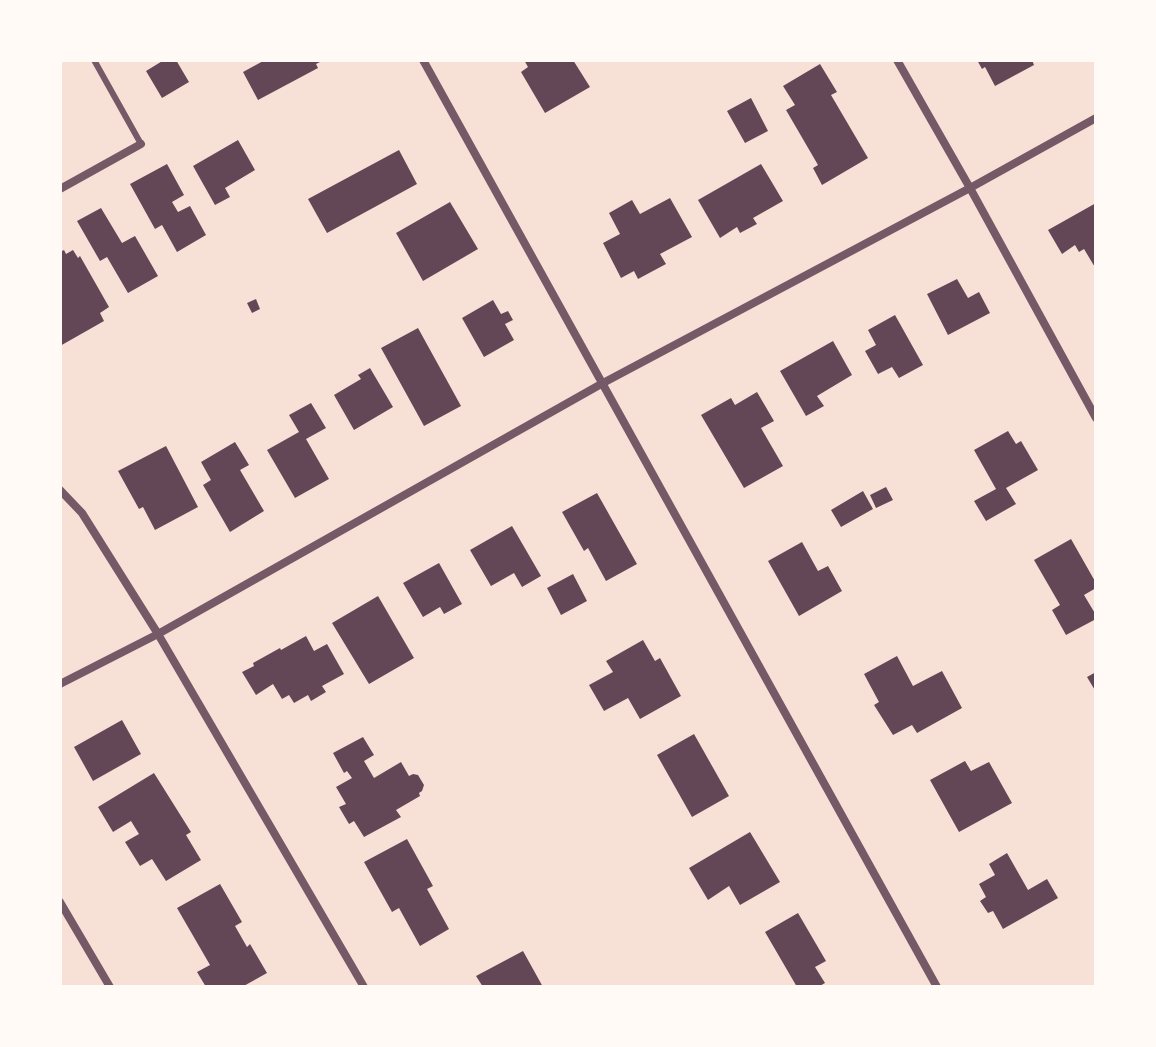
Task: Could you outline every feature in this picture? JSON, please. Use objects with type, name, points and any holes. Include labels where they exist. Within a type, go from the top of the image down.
[{"type":"street","points":[[423,60],[937,987]]},
{"type":"street","points":[[897,60],[1096,418]]},
{"type":"street","points":[[60,684],[158,634],[603,383],[1096,118]]},
{"type":"street","points":[[60,189],[141,144]]},
{"type":"street","points":[[60,490],[82,513],[158,634],[364,987]]},
{"type":"street","points":[[60,902],[110,987]]},
{"type":"lane","points":[[94,60],[141,144]]},
{"type":"building","points":[[164,60],[176,60],[189,82],[162,98],[146,71]]},
{"type":"building","points":[[265,60],[324,60],[316,64],[318,68],[258,100],[243,72]]},
{"type":"building","points":[[524,60],[573,60],[590,87],[545,113],[521,72],[528,67]]},
{"type":"building","points":[[977,60],[1032,60],[1034,65],[995,86],[985,67],[982,69]]},
{"type":"building","points":[[820,64],[837,92],[831,95],[868,158],[822,185],[813,168],[818,165],[786,110],[795,105],[783,86]]},
{"type":"building","points":[[751,98],[768,131],[745,143],[727,111]]},
{"type":"building","points":[[238,140],[255,170],[225,188],[230,197],[215,205],[193,166]]},
{"type":"building","points":[[399,150],[417,184],[327,233],[308,199]]},
{"type":"building","points":[[167,164],[184,195],[172,202],[178,212],[190,206],[206,235],[177,252],[162,225],[155,229],[130,184]]},
{"type":"building","points":[[761,164],[783,201],[753,218],[757,224],[740,233],[737,227],[720,238],[698,200]]},
{"type":"building","points":[[670,198],[692,237],[660,254],[666,264],[638,279],[634,271],[621,278],[603,243],[620,234],[609,213],[632,200],[640,214]]},
{"type":"building","points":[[450,202],[478,249],[423,281],[396,233]]},
{"type":"building","points":[[1096,203],[1096,269],[1084,249],[1079,252],[1075,245],[1062,254],[1048,230]]},
{"type":"building","points":[[101,208],[122,243],[135,236],[158,276],[128,293],[107,257],[100,261],[77,221]]},
{"type":"building","points":[[64,250],[66,254],[73,250],[78,258],[80,256],[109,307],[100,313],[104,321],[60,346],[60,252]]},
{"type":"building","points":[[957,279],[968,298],[979,292],[990,313],[948,335],[927,294]]},
{"type":"building","points":[[256,299],[260,309],[252,313],[247,303]]},
{"type":"building","points":[[493,300],[501,314],[508,311],[513,320],[505,324],[514,340],[484,357],[462,318]]},
{"type":"building","points":[[895,315],[923,365],[899,378],[892,367],[878,374],[865,351],[876,345],[868,330]]},
{"type":"building","points":[[418,328],[461,406],[424,426],[381,348]]},
{"type":"building","points":[[833,341],[852,375],[817,396],[824,406],[806,416],[780,371]]},
{"type":"building","points":[[370,368],[393,407],[354,430],[334,395],[361,379],[358,375]]},
{"type":"building","points":[[757,392],[774,421],[761,428],[783,466],[744,488],[701,415],[731,398],[735,405]]},
{"type":"building","points":[[311,403],[326,428],[306,439],[329,479],[295,498],[267,450],[299,432],[289,415]]},
{"type":"building","points":[[1008,431],[1016,444],[1021,441],[1038,470],[1006,488],[1016,504],[986,521],[974,501],[996,489],[974,450]]},
{"type":"building","points":[[235,442],[249,465],[240,470],[264,511],[230,532],[203,485],[211,480],[201,462]]},
{"type":"building","points":[[166,446],[198,507],[155,530],[118,471]]},
{"type":"building","points":[[886,487],[893,500],[876,508],[870,495]]},
{"type":"building","points":[[863,491],[873,509],[841,527],[831,510]]},
{"type":"building","points":[[597,493],[637,564],[606,581],[588,548],[584,551],[562,512]]},
{"type":"building","points":[[512,526],[541,576],[522,587],[514,573],[491,586],[470,550]]},
{"type":"building","points":[[1071,539],[1096,583],[1096,588],[1084,595],[1096,619],[1066,635],[1052,610],[1060,605],[1034,560]]},
{"type":"building","points":[[802,542],[818,571],[828,566],[842,591],[799,616],[768,561]]},
{"type":"building","points":[[439,563],[462,604],[444,614],[440,607],[423,617],[403,583]]},
{"type":"building","points":[[573,574],[587,601],[561,615],[547,588]]},
{"type":"building","points":[[378,596],[414,658],[369,684],[332,623]]},
{"type":"building","points":[[306,636],[314,651],[327,644],[344,674],[322,686],[326,692],[311,701],[308,695],[294,703],[289,695],[282,699],[273,684],[256,695],[242,672],[254,666],[253,663]]},
{"type":"building","points":[[643,640],[655,661],[660,658],[681,696],[640,719],[628,698],[604,711],[589,685],[613,672],[606,661]]},
{"type":"building","points":[[897,656],[913,686],[942,671],[962,708],[917,733],[912,725],[893,735],[874,705],[879,702],[864,674]]},
{"type":"building","points":[[1096,672],[1096,692],[1087,677]]},
{"type":"building","points":[[122,720],[141,754],[93,781],[74,747]]},
{"type":"building","points":[[694,734],[729,796],[692,817],[657,755]]},
{"type":"building","points":[[363,737],[374,755],[364,761],[374,778],[401,762],[409,776],[418,775],[424,785],[420,796],[396,810],[401,817],[364,837],[354,821],[349,824],[339,807],[346,804],[336,787],[352,778],[347,771],[344,773],[333,753]]},
{"type":"building","points":[[965,761],[971,771],[989,762],[1012,803],[959,832],[930,780]]},
{"type":"building","points":[[154,773],[191,832],[186,835],[201,860],[166,881],[152,859],[140,866],[125,842],[139,834],[131,821],[113,832],[98,807]]},
{"type":"building","points":[[750,832],[780,882],[740,905],[729,886],[708,900],[689,868]]},
{"type":"building","points":[[407,839],[433,886],[427,889],[449,929],[420,946],[399,908],[392,912],[364,862]]},
{"type":"building","points":[[1007,853],[1028,890],[1047,879],[1058,898],[1003,929],[993,911],[988,913],[980,901],[986,897],[979,884],[995,875],[989,864]]},
{"type":"building","points":[[220,884],[242,922],[235,926],[267,973],[242,987],[206,987],[197,972],[210,965],[177,908]]},
{"type":"building","points":[[798,913],[826,961],[815,967],[825,983],[818,987],[797,987],[765,932]]},
{"type":"building","points":[[523,951],[543,987],[483,987],[476,976]]}]
